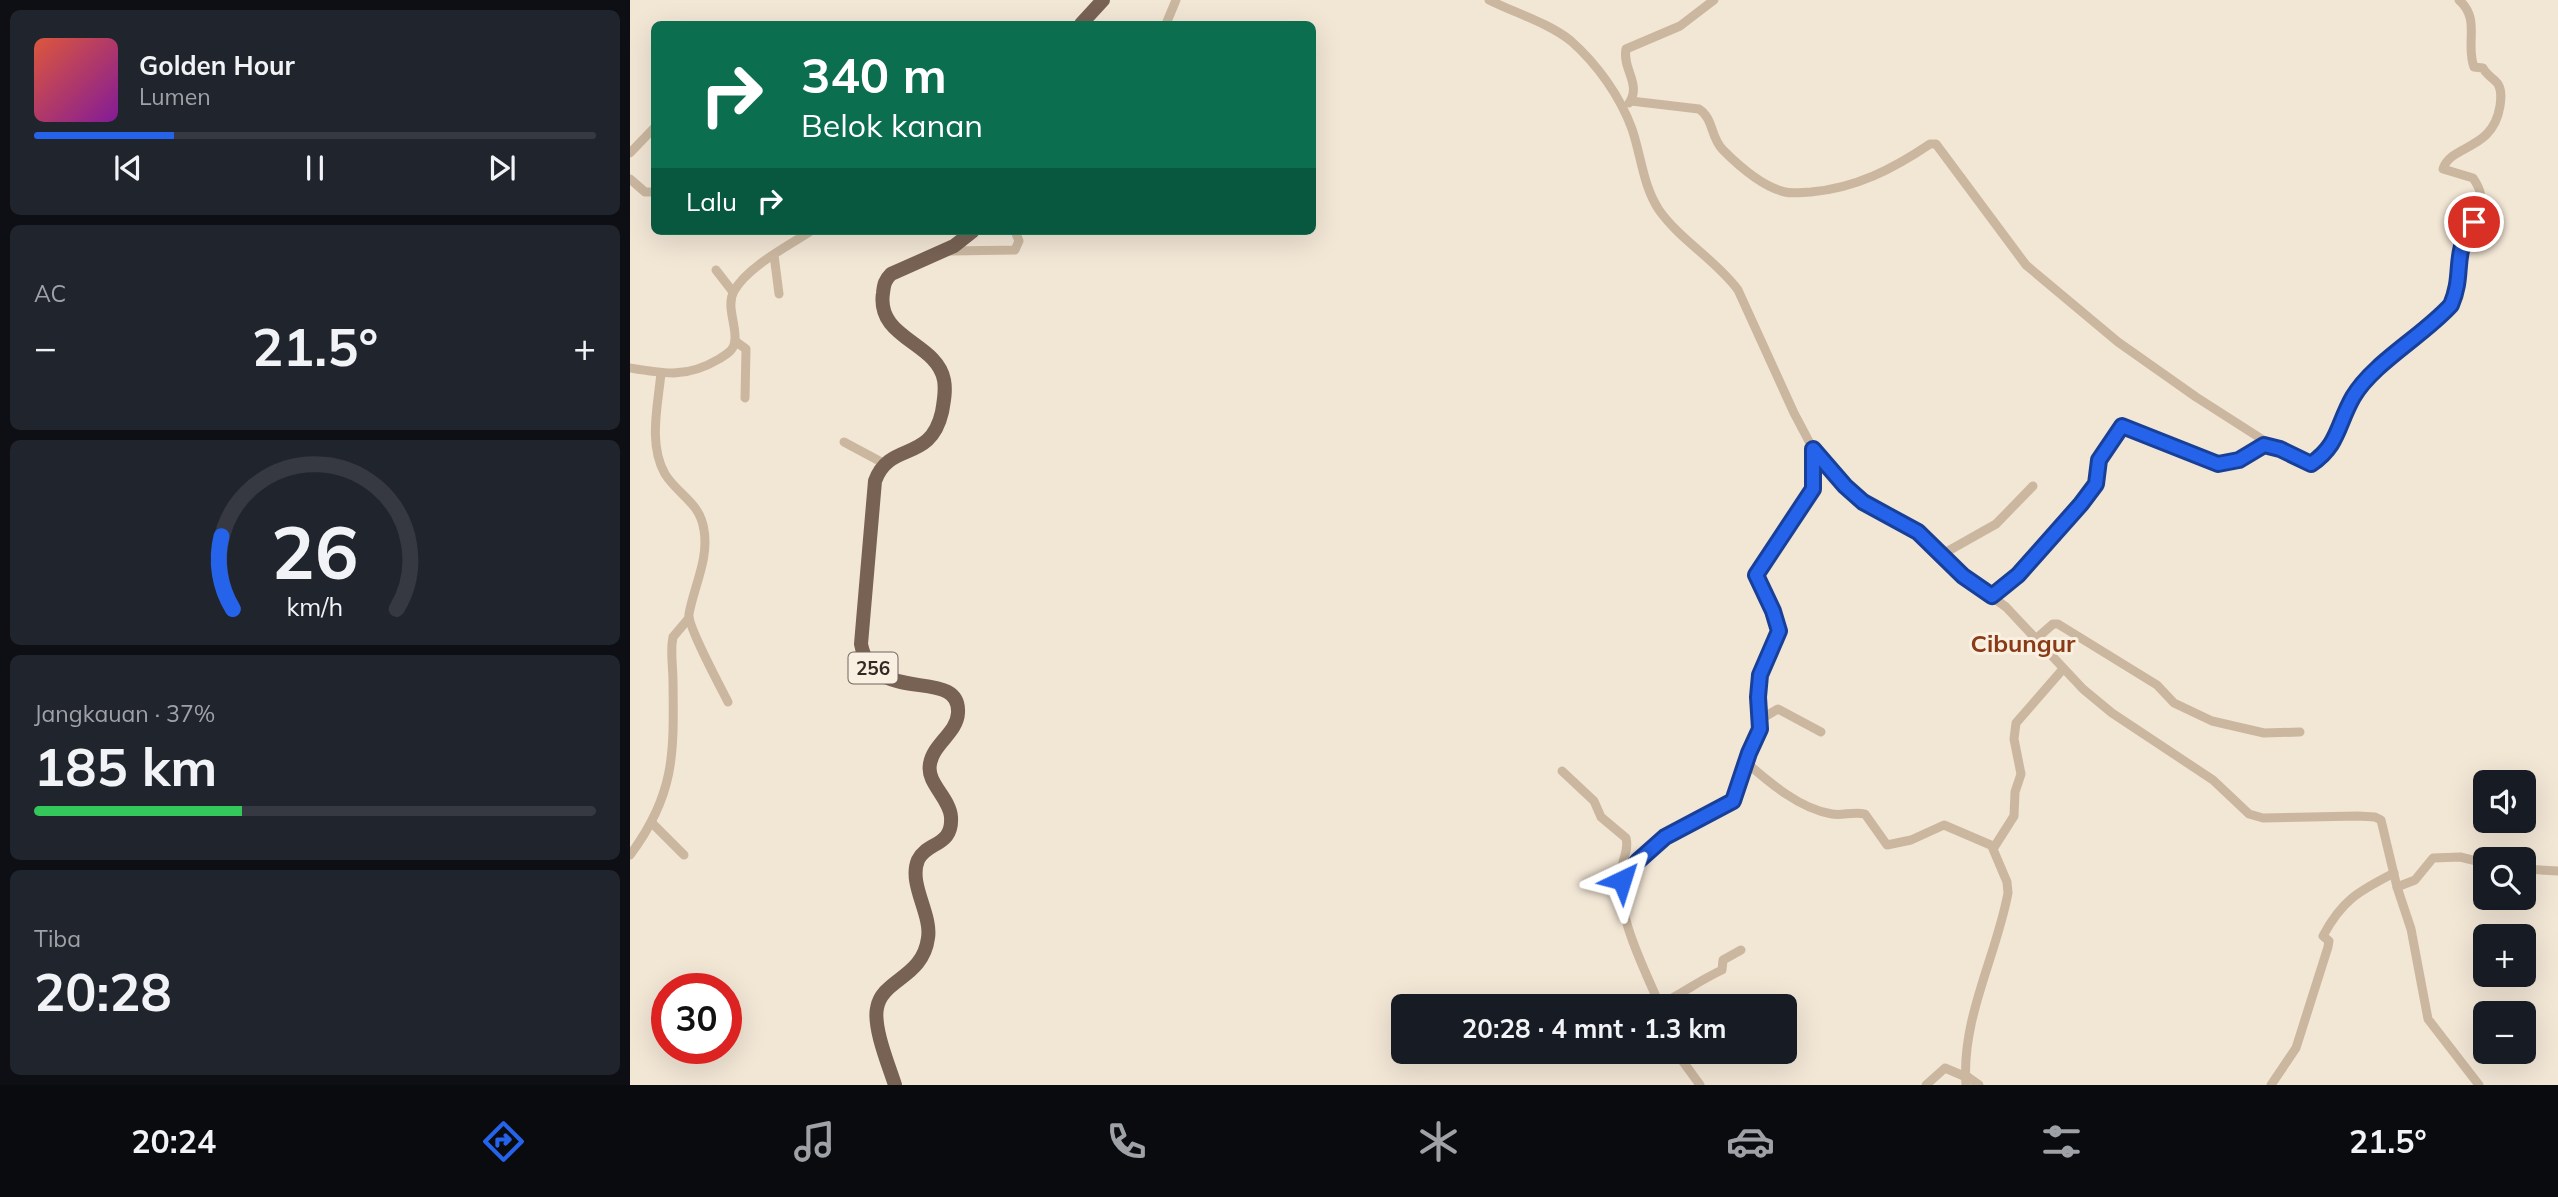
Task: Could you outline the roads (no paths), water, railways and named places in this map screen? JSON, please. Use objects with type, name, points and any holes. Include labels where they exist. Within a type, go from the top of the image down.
[{"type":"main road","points":[[1084,21],[1102,0]]},
{"type":"main road","points":[[885,464],[926,444],[933,436],[941,413],[945,383],[934,361],[905,338],[887,319],[882,302],[885,281],[891,274],[942,251],[969,235]]},
{"type":"main road","name":"256","points":[[885,464],[878,474],[874,489],[861,636],[862,651],[871,666],[891,681],[943,690],[955,702],[958,714],[954,726],[930,763],[931,774],[948,805],[951,818],[946,838],[922,855],[918,862],[917,877],[929,930],[926,946],[920,961],[910,973],[884,993],[876,1012],[895,1085]]},
{"type":"street","points":[[1167,21],[1176,0]]},
{"type":"street","points":[[1489,0],[1571,41],[1608,84],[1624,110],[1647,183],[1658,208],[1667,220],[1723,271],[1738,290],[1813,449],[1845,486],[1863,502],[1918,532],[1963,576],[1992,596],[2037,638],[2063,669],[2112,713],[2213,780],[2249,814],[2263,818],[2295,820],[2358,816],[2379,818],[2384,825],[2397,887],[2411,929],[2428,1019],[2479,1085]]},
{"type":"street","points":[[1624,110],[1631,101],[1634,86],[1626,63],[1626,49],[1680,26],[1714,0]]},
{"type":"street","points":[[1631,101],[1699,109],[1707,116],[1714,139],[1721,148],[1767,184],[1785,192],[1822,191],[1857,183],[1894,167],[1930,144],[1936,144],[1993,218],[2012,250],[2038,276],[2118,342],[2205,404],[2273,446],[2311,464],[2328,453],[2354,396],[2367,378],[2442,315],[2457,291],[2458,257],[2463,237],[2481,208],[2481,192],[2473,178],[2443,169],[2445,160],[2487,135],[2497,122],[2502,97],[2498,84],[2488,77],[2483,68],[2474,67],[2469,55],[2472,18],[2467,6],[2459,0]]},
{"type":"street","points":[[630,153],[651,131]]},
{"type":"street","points":[[630,178],[645,192],[651,192]]},
{"type":"street","points":[[630,368],[661,373],[697,370],[729,353],[735,341],[731,301],[733,292],[774,255],[805,235]]},
{"type":"street","points":[[942,251],[1015,250],[1019,241],[1017,235]]},
{"type":"street","points":[[774,255],[779,294]]},
{"type":"street","points":[[716,270],[733,292]]},
{"type":"street","points":[[735,341],[746,349],[745,398]]},
{"type":"street","points":[[630,855],[652,823],[665,793],[672,762],[673,637],[689,618],[704,554],[705,533],[699,510],[670,480],[660,460],[655,437],[661,373]]},
{"type":"street","points":[[1992,596],[2018,575],[2081,504],[2096,484],[2099,460],[2122,426],[2218,464],[2239,460],[2264,445],[2273,446]]},
{"type":"street","points":[[844,442],[885,464]]},
{"type":"street","points":[[1623,878],[1665,837],[1731,804],[1760,729],[1760,675],[1779,631],[1756,575],[1813,489],[1813,449]]},
{"type":"street","points":[[1941,555],[1996,524],[2033,486]]},
{"type":"street","points":[[689,618],[728,702]]},
{"type":"street","points":[[2037,638],[2053,624],[2058,624],[2157,685],[2174,703],[2202,716],[2264,733],[2301,732]]},
{"type":"street","points":[[1993,846],[2014,816],[2015,792],[2021,776],[2014,739],[2016,723],[2063,669]]},
{"type":"street","points":[[1761,719],[1778,709],[1821,732]]},
{"type":"street","points":[[1747,763],[1781,790],[1803,803],[1831,814],[1864,814],[1887,845],[1911,840],[1944,825],[1993,846],[2007,881],[2008,893],[1973,1018],[1966,1079]]},
{"type":"street","points":[[1562,771],[1594,801],[1601,817],[1626,838],[1627,846],[1620,866],[1624,908],[1634,944],[1654,994]]},
{"type":"street","points":[[652,823],[684,855]]},
{"type":"street","points":[[2397,887],[2415,880],[2432,858],[2460,857],[2473,860]]},
{"type":"street","points":[[2536,870],[2558,871]]},
{"type":"street","points":[[2271,1085],[2296,1048],[2328,947],[2329,941],[2323,936],[2336,912],[2354,896],[2394,873]]},
{"type":"street","points":[[1681,994],[1692,984],[1722,970],[1723,960],[1741,950]]},
{"type":"street","points":[[1685,1064],[1700,1085]]},
{"type":"street","points":[[1926,1085],[1945,1068],[1979,1085]]},
{"type":"district","name":"Cibungur","points":[[2023,643]]}]
